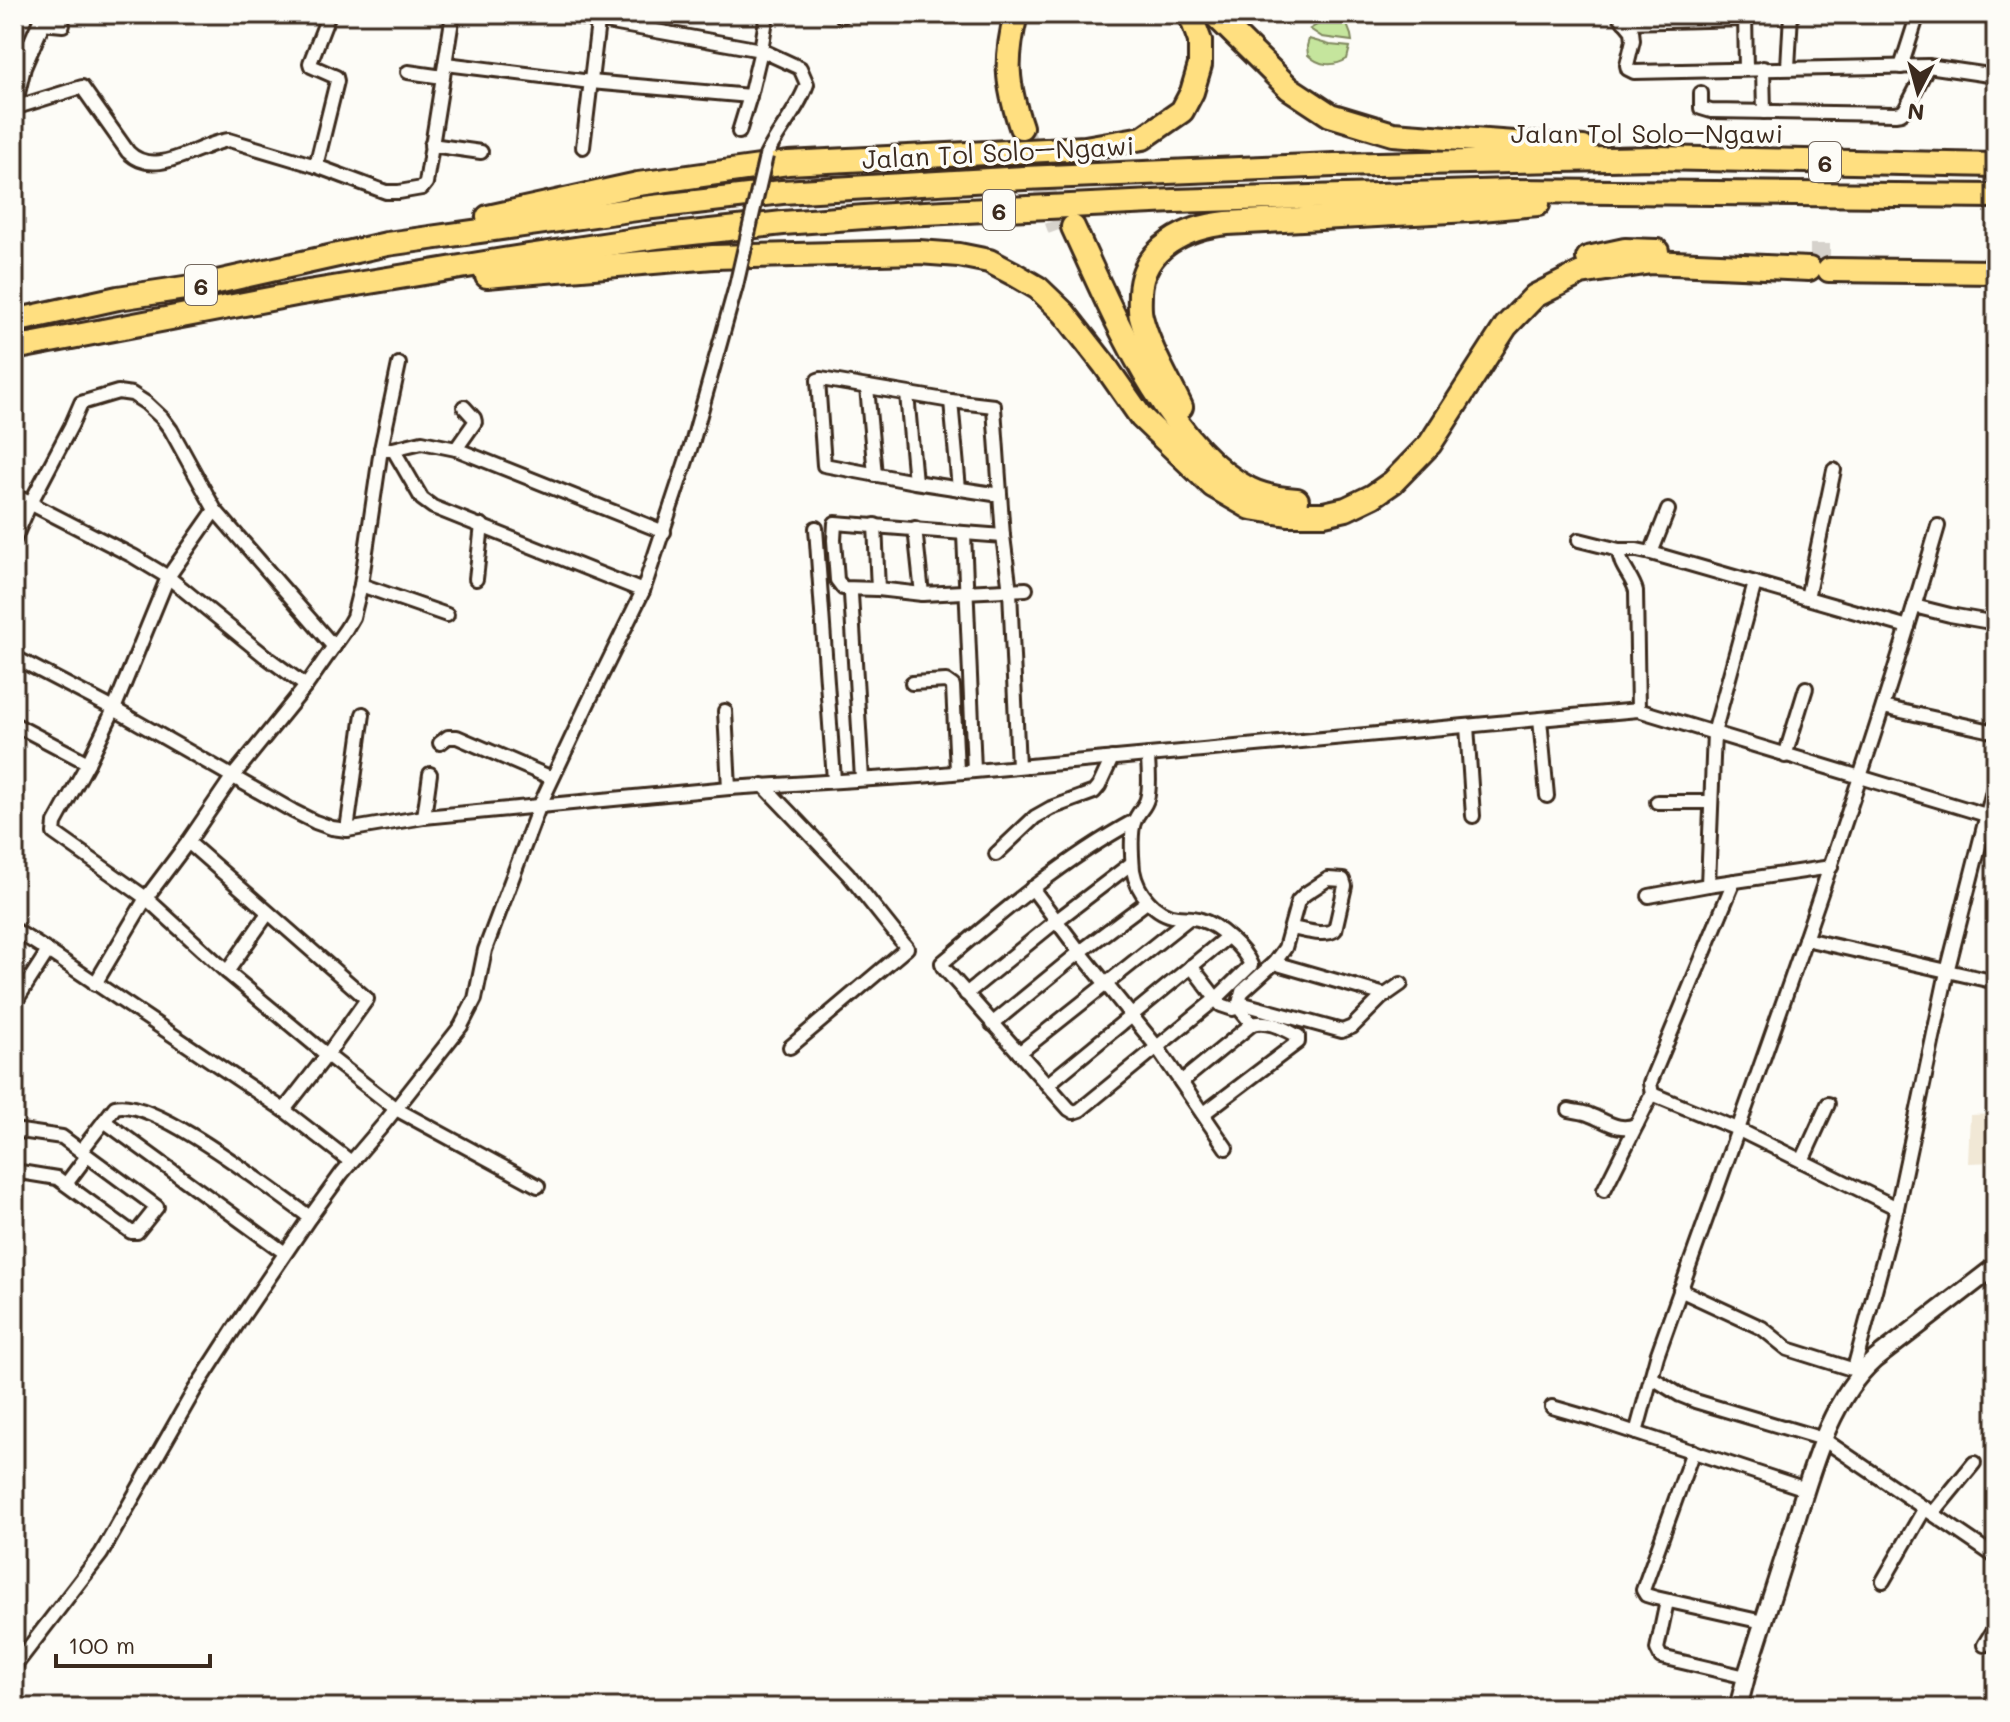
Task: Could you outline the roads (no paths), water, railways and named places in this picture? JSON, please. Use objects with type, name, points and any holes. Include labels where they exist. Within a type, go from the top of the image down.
[{"type":"highway","points":[[1016,14],[1008,47],[1008,80],[1028,126],[1022,49],[1033,14]]},
{"type":"highway","points":[[387,244],[437,229],[638,184],[788,163],[1085,148],[1143,138],[1182,111],[1192,92],[1200,65],[1200,41],[1190,14]]},
{"type":"highway","points":[[1214,14],[1289,88],[1330,115],[1393,134],[1570,146],[1654,158]]},
{"type":"highway","name":"Jalan Tol Solo–Ngawi","points":[[14,321],[118,298],[204,285],[387,244],[782,192],[1334,165],[1654,158],[1996,165]]},
{"type":"highway","points":[[1200,449],[1147,337],[1140,313],[1141,282],[1151,260],[1163,245],[1187,231],[1227,223],[1470,210],[1671,191]]},
{"type":"highway","name":"6","points":[[14,348],[333,288],[628,241],[783,223],[905,214],[1330,195],[1671,191],[1996,196]]},
{"type":"highway","points":[[1175,450],[1096,310],[1066,228],[1174,420],[1210,462],[1251,490],[1307,502],[1358,491],[1400,458],[1423,434],[1484,333],[1509,302],[1538,279],[1579,260],[1625,250],[1996,272]]},
{"type":"highway","points":[[333,288],[713,257],[919,252],[989,261],[1038,288],[1064,313],[1141,417],[1213,486],[1251,508],[1288,514],[1324,514],[1346,509],[1393,482],[1430,444],[1506,326],[1535,296],[1581,273],[1651,262],[1996,259]]},
{"type":"street","points":[[316,166],[337,81],[336,77],[310,63],[329,14]]},
{"type":"street","points":[[63,25],[44,19],[22,67],[14,105],[82,87],[128,152],[142,162],[160,163],[229,140],[316,166],[386,192],[399,192],[422,188],[426,183],[453,14]]},
{"type":"street","points":[[14,1667],[101,1554],[194,1391],[310,1217],[461,1026],[475,999],[485,950],[539,807],[643,591],[664,532],[736,286],[766,156],[802,99],[807,84],[800,68],[761,50],[598,17],[562,14]]},
{"type":"street","points":[[739,132],[761,50],[767,14]]},
{"type":"street","points":[[1788,67],[1791,14]]},
{"type":"street","points":[[1901,67],[1918,14]]},
{"type":"street","points":[[583,147],[598,17]]},
{"type":"street","points":[[1621,18],[1746,17],[1746,69]]},
{"type":"street","points":[[1621,18],[1632,31],[1627,65],[1630,71],[1928,66],[1996,76]]},
{"type":"street","points":[[446,64],[591,82],[750,96]]},
{"type":"street","points":[[1701,93],[1701,108],[1705,110],[1901,113],[1928,66]]},
{"type":"street","points":[[1763,68],[1764,112]]},
{"type":"street","points":[[408,72],[443,77]]},
{"type":"street","points":[[431,145],[481,152]]},
{"type":"street","points":[[95,984],[146,898],[233,776],[306,686],[353,617],[387,449],[399,364]]},
{"type":"street","points":[[1000,495],[826,466],[823,463],[818,380],[994,406],[1010,591],[1018,766]]},
{"type":"street","points":[[867,387],[875,475]]},
{"type":"street","points":[[14,540],[79,405],[87,400],[122,392],[132,394],[162,418],[215,510],[334,647]]},
{"type":"street","points":[[907,394],[915,482]]},
{"type":"street","points":[[951,401],[959,489]]},
{"type":"street","points":[[456,449],[475,422],[464,407]]},
{"type":"street","points":[[387,449],[422,442],[456,449],[664,532]]},
{"type":"street","points":[[387,449],[422,499],[433,507],[643,591]]},
{"type":"street","points":[[1807,598],[1834,470]]},
{"type":"street","points":[[14,495],[168,577],[306,686]]},
{"type":"street","points":[[215,510],[168,577],[114,709],[55,823],[54,833],[146,898],[227,972],[396,1109],[538,1186]]},
{"type":"street","points":[[1651,553],[1668,510]]},
{"type":"street","points":[[1003,536],[835,523],[837,580],[841,587],[847,589],[922,594],[1026,589]]},
{"type":"street","points":[[476,579],[482,525]]},
{"type":"street","points":[[875,525],[878,589]]},
{"type":"street","points":[[1636,1433],[1680,1290],[1831,867],[1938,526]]},
{"type":"street","points":[[816,528],[834,780]]},
{"type":"street","points":[[915,528],[922,594]]},
{"type":"street","points":[[964,534],[974,770]]},
{"type":"street","points":[[1579,540],[1619,550],[1651,553],[1908,627]]},
{"type":"street","points":[[1619,550],[1620,562],[1633,580],[1636,591],[1638,710]]},
{"type":"street","points":[[1708,885],[1714,733],[1755,583]]},
{"type":"street","points":[[361,585],[447,615]]},
{"type":"street","points":[[851,594],[862,779]]},
{"type":"street","points":[[1914,606],[1996,623]]},
{"type":"street","points":[[14,657],[114,709],[315,822],[347,830],[424,817],[729,788],[920,776],[1638,710],[1991,817]]},
{"type":"street","points":[[912,683],[946,681],[953,686],[957,771]]},
{"type":"street","points":[[1785,756],[1806,688]]},
{"type":"street","points":[[1883,707],[1996,732]]},
{"type":"street","points":[[725,711],[729,788]]},
{"type":"street","points":[[347,830],[363,714]]},
{"type":"street","points":[[1540,719],[1547,796]]},
{"type":"street","points":[[14,724],[88,763]]},
{"type":"street","points":[[1467,726],[1473,816]]},
{"type":"street","points":[[440,743],[448,737],[457,737],[552,778]]},
{"type":"street","points":[[1134,821],[1132,859],[1136,882],[1148,901],[1163,913],[1210,923],[1240,950],[1251,965],[1217,998],[1078,1112],[1069,1109],[942,963],[1032,888],[1134,821],[1147,803],[1148,755]]},
{"type":"street","points":[[996,854],[1035,817],[1094,792],[1112,758]]},
{"type":"street","points":[[424,817],[430,774]]},
{"type":"street","points":[[1738,1708],[1823,1439],[1858,1370],[1897,1208],[1947,972],[1991,817],[1996,779]]},
{"type":"street","points":[[763,785],[848,874],[907,948],[790,1047]]},
{"type":"street","points":[[1657,802],[1710,802]]},
{"type":"street","points":[[1109,835],[1132,859]]},
{"type":"street","points":[[188,842],[367,999],[284,1110]]},
{"type":"street","points":[[966,994],[1132,859]]},
{"type":"street","points":[[1649,896],[1831,867]]},
{"type":"street","points":[[1252,1024],[1239,1005],[1242,992],[1274,963],[1285,948],[1298,901],[1328,879],[1343,880],[1345,886],[1335,930],[1323,933],[1291,928]]},
{"type":"street","points":[[1604,1190],[1652,1094],[1650,1083],[1734,881]]},
{"type":"street","points":[[1032,888],[1157,1047],[1226,1148]]},
{"type":"street","points":[[992,1024],[1148,901]]},
{"type":"street","points":[[227,972],[268,913]]},
{"type":"street","points":[[1019,1053],[1189,918]]},
{"type":"street","points":[[14,931],[284,1110],[351,1162]]},
{"type":"street","points":[[1048,1084],[1227,937]]},
{"type":"street","points":[[1805,939],[1996,982]]},
{"type":"street","points":[[14,1004],[48,951]]},
{"type":"street","points":[[1274,963],[1385,995]]},
{"type":"street","points":[[1191,966],[1221,1005],[1227,1008],[1239,1005],[1342,1031],[1352,1027],[1401,984]]},
{"type":"street","points":[[1181,1082],[1252,1024],[1261,1022],[1298,1036],[1298,1042],[1203,1114]]},
{"type":"street","points":[[1652,1094],[1737,1129],[1897,1208]]},
{"type":"street","points":[[1802,1161],[1828,1104]]},
{"type":"street","points":[[66,1184],[104,1121],[119,1105],[164,1118],[310,1217]]},
{"type":"street","points":[[1569,1110],[1585,1113],[1619,1128],[1637,1124]]},
{"type":"street","points":[[104,1121],[285,1253]]},
{"type":"street","points":[[14,1130],[62,1137],[157,1207],[137,1232],[131,1232],[57,1178],[14,1171]]},
{"type":"street","points":[[1858,1370],[1996,1266]]},
{"type":"street","points":[[1680,1290],[1762,1328],[1788,1349],[1858,1370]]},
{"type":"street","points":[[1651,1377],[1695,1401],[1823,1439],[1996,1557]]},
{"type":"street","points":[[1552,1407],[1806,1489]]},
{"type":"street","points":[[1693,1451],[1643,1590],[1646,1595],[1763,1622]]},
{"type":"street","points":[[1883,1581],[1929,1511],[1974,1463]]},
{"type":"street","points":[[1669,1601],[1657,1649],[1661,1657],[1746,1677]]},
{"type":"street","points":[[1984,1645],[1996,1626]]},
{"type":"tunnel","points":[[1021,127],[1059,230]]},
{"type":"tunnel","points":[[1810,255],[1830,255]]}]
